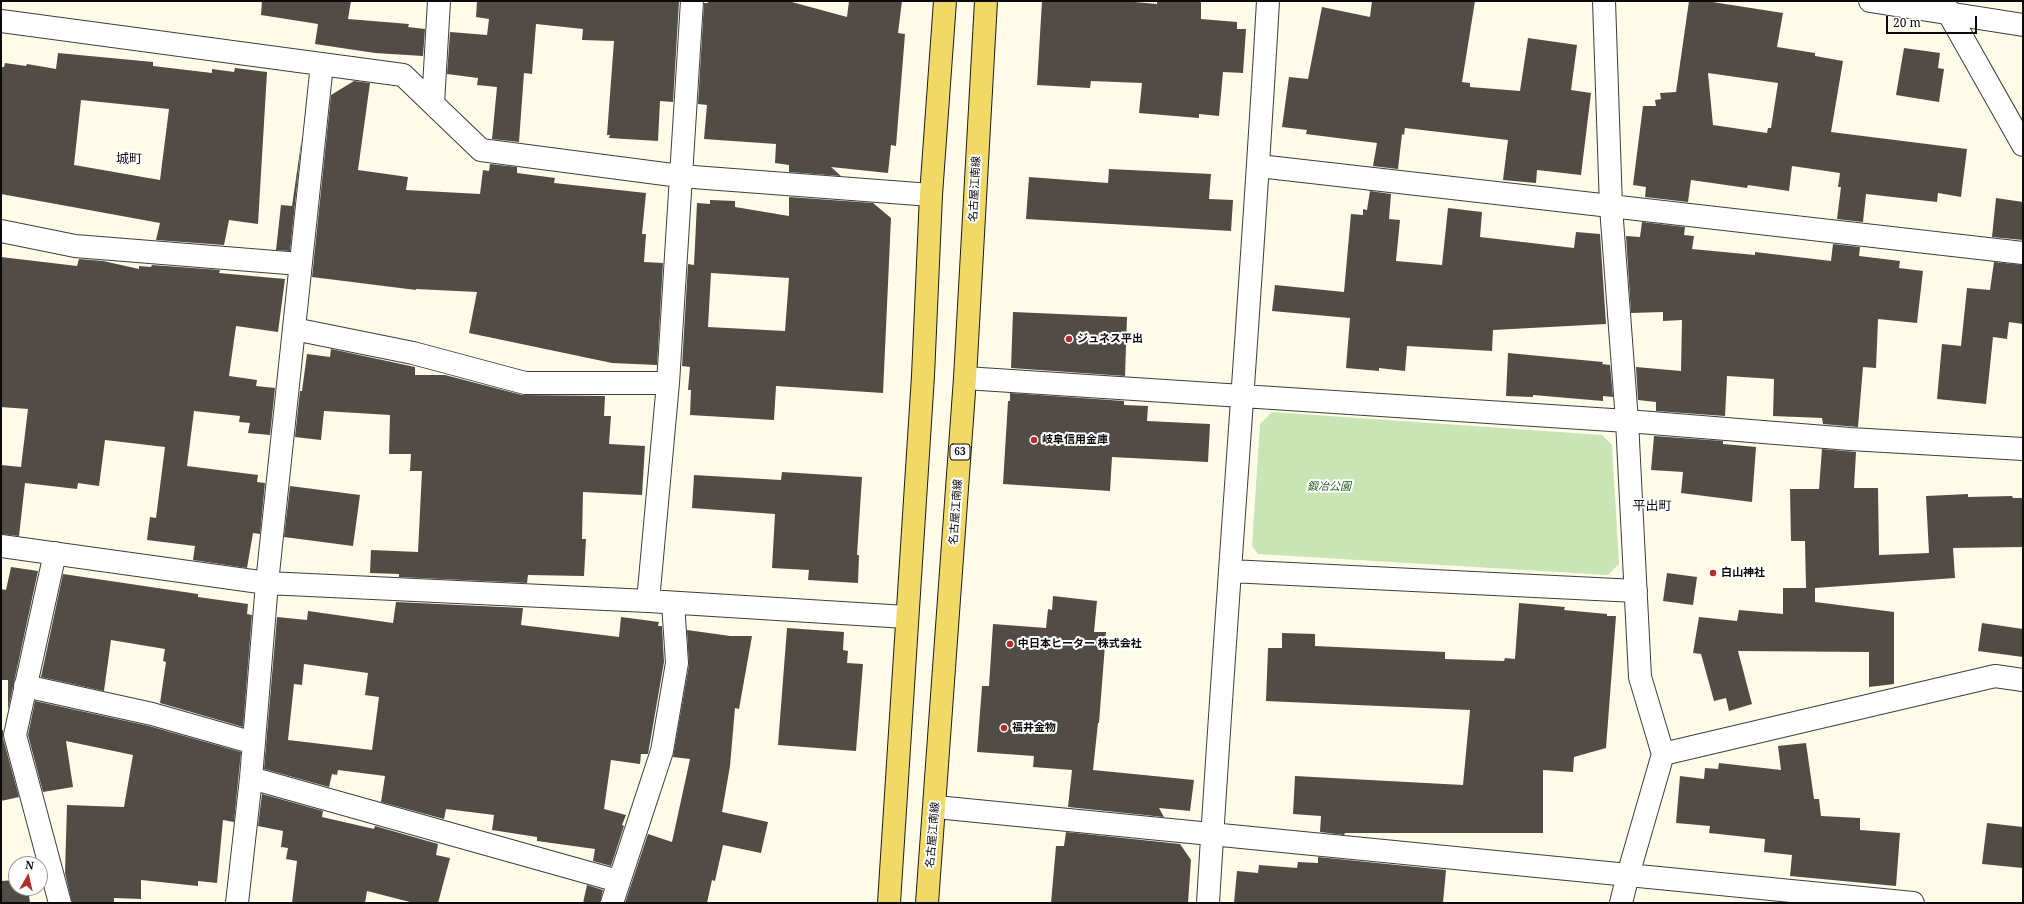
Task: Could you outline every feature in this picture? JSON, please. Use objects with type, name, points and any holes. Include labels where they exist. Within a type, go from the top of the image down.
[{"type":"main road","points":[[888,903],[923,376],[931,195],[945,1]]},
{"type":"main road","name":"名古屋江南線","points":[[928,903],[936,807],[965,378],[986,1]]},
{"type":"street","points":[[433,104],[439,1]]},
{"type":"street","points":[[648,601],[668,383],[692,1]]},
{"type":"street","points":[[1208,903],[1230,571],[1244,395],[1268,1]]},
{"type":"street","points":[[1604,1],[1611,207],[1627,421],[1640,677],[1663,754],[1621,903]]},
{"type":"street","points":[[1870,1],[1946,8],[2023,25]]},
{"type":"street","points":[[1946,8],[2023,145]]},
{"type":"street","points":[[1,21],[403,75],[481,150],[680,176],[931,195]]},
{"type":"street","points":[[237,903],[251,778],[267,583],[322,64]]},
{"type":"street","points":[[1258,166],[2023,253]]},
{"type":"street","points":[[1,231],[75,246],[300,264]]},
{"type":"street","points":[[294,329],[413,352],[525,383],[668,383]]},
{"type":"street","points":[[965,378],[1244,395],[1627,421],[1850,439],[2023,449]]},
{"type":"street","points":[[1,546],[267,583],[648,601],[906,616]]},
{"type":"street","points":[[55,553],[25,686],[10,722],[15,735],[60,903]]},
{"type":"street","points":[[1230,571],[1636,591]]},
{"type":"street","points":[[612,903],[662,751],[677,663],[673,603]]},
{"type":"street","points":[[1663,754],[1995,676],[2023,680]]},
{"type":"street","points":[[25,686],[152,714],[254,743]]},
{"type":"street","points":[[251,778],[618,881]]},
{"type":"street","points":[[936,807],[1913,903]]},
{"type":"green space","name":"鍛冶公園","points":[[1272,412],[1602,435],[1612,445],[1619,564],[1608,575],[1258,554],[1252,546],[1260,424]]},
{"type":"building","points":[[262,1],[351,1],[348,19],[409,24],[408,27],[425,29],[423,56],[375,53],[315,44],[318,24],[261,15]]},
{"type":"building","points":[[477,1],[679,2],[673,102],[660,101],[658,141],[609,138],[610,135],[607,135],[614,41],[582,40],[583,29],[536,24],[532,74],[524,73],[519,142],[492,139],[497,87],[477,85],[478,78],[447,74],[450,32],[487,35],[489,19],[476,17]]},
{"type":"building","points":[[708,1],[788,1],[847,17],[849,1],[902,1],[898,33],[905,34],[896,146],[891,145],[888,173],[831,167],[841,176],[789,172],[789,165],[775,163],[776,144],[704,139],[707,105],[698,104],[704,3],[708,3]]},
{"type":"building","points":[[1042,1],[1123,1],[1157,4],[1157,1],[1201,1],[1201,19],[1237,22],[1237,29],[1246,29],[1243,73],[1223,72],[1219,116],[1199,114],[1199,118],[1139,113],[1142,83],[1091,81],[1090,88],[1037,85]]},
{"type":"building","points":[[1372,1],[1475,1],[1462,82],[1470,83],[1470,87],[1520,91],[1528,38],[1577,45],[1571,90],[1591,93],[1581,175],[1537,170],[1536,183],[1503,180],[1508,140],[1405,128],[1404,135],[1402,134],[1398,169],[1373,166],[1377,143],[1306,134],[1307,130],[1282,127],[1289,77],[1308,79],[1322,7],[1370,17]]},
{"type":"building","points":[[1689,1],[1706,1],[1783,13],[1777,47],[1815,53],[1815,56],[1843,61],[1831,132],[1967,149],[1961,197],[1938,193],[1937,202],[1866,194],[1863,222],[1837,219],[1841,187],[1838,187],[1840,173],[1792,166],[1789,191],[1748,185],[1747,188],[1691,180],[1688,202],[1645,197],[1646,187],[1633,185],[1643,106],[1656,106],[1655,100],[1661,99],[1660,93],[1676,92]],"holes":[[[1708,73],[1778,83],[1771,128],[1768,128],[1767,133],[1713,125]]]},
{"type":"building","points":[[1904,48],[1940,53],[1938,68],[1944,69],[1939,102],[1896,95]]},
{"type":"building","points":[[58,53],[153,62],[153,66],[212,73],[212,69],[234,72],[235,68],[267,72],[258,224],[229,220],[224,245],[156,240],[160,223],[1,194],[1,67],[4,67],[5,63],[26,66],[27,64],[56,69]],"holes":[[[81,100],[169,109],[160,180],[74,165]]]},
{"type":"building","points":[[354,81],[370,83],[358,170],[408,177],[406,190],[480,194],[483,170],[489,171],[490,164],[517,167],[517,173],[555,178],[554,183],[646,193],[642,234],[646,234],[644,262],[663,263],[657,365],[612,363],[469,333],[477,292],[416,290],[312,277],[331,95]]},
{"type":"building","points":[[302,137],[290,251],[276,250],[281,205],[292,206]]},
{"type":"building","points":[[1109,169],[1211,174],[1209,199],[1233,200],[1231,231],[1026,219],[1029,177],[1108,183]]},
{"type":"building","points":[[1370,191],[1391,194],[1389,219],[1400,220],[1396,261],[1442,265],[1448,208],[1482,212],[1480,237],[1574,248],[1576,232],[1600,234],[1606,324],[1493,330],[1492,351],[1407,346],[1405,371],[1379,368],[1379,371],[1346,368],[1350,318],[1272,311],[1275,285],[1344,292],[1351,214],[1363,215],[1363,209],[1367,210]]},
{"type":"building","points":[[789,197],[873,203],[891,218],[883,393],[776,386],[774,420],[690,415],[691,390],[688,390],[690,367],[682,366],[688,264],[694,265],[697,203],[710,204],[710,200],[735,201],[735,207],[789,216]],"holes":[[[711,273],[789,278],[785,331],[708,327]]]},
{"type":"building","points":[[1996,198],[2023,202],[2023,240],[1992,237]]},
{"type":"building","points":[[1642,222],[1685,227],[1684,235],[1694,236],[1692,249],[1755,255],[1755,252],[1831,261],[1833,244],[1860,247],[1859,256],[1900,261],[1899,268],[1923,271],[1917,323],[1878,319],[1876,368],[1863,367],[1858,427],[1823,424],[1822,418],[1773,416],[1774,379],[1727,376],[1725,416],[1656,411],[1656,402],[1638,400],[1636,367],[1681,371],[1682,320],[1663,321],[1663,312],[1631,313],[1626,236],[1640,237]]},
{"type":"building","points":[[1,257],[77,266],[79,259],[103,261],[139,269],[139,266],[151,267],[152,265],[220,270],[219,273],[285,279],[278,332],[236,326],[229,376],[257,380],[256,386],[275,388],[270,435],[248,433],[250,423],[239,422],[240,416],[194,411],[187,466],[258,475],[257,482],[265,483],[260,534],[253,533],[247,568],[193,560],[195,546],[147,540],[150,517],[156,518],[165,447],[105,440],[99,486],[78,483],[77,489],[25,483],[19,536],[1,534],[1,465],[21,467],[28,409],[1,407]]},
{"type":"building","points":[[1994,262],[2023,265],[2023,324],[2009,322],[2007,339],[1993,337],[1986,404],[1937,399],[1942,344],[1961,346],[1967,288],[1990,290]]},
{"type":"building","name":"ジュネス平出","points":[[1013,312],[1127,317],[1125,376],[1011,368]]},
{"type":"building","points":[[331,349],[415,367],[415,375],[445,375],[522,395],[605,396],[604,416],[611,416],[609,444],[645,446],[642,495],[583,492],[582,539],[586,539],[584,576],[528,575],[527,583],[399,577],[399,574],[370,573],[371,550],[418,552],[422,471],[410,471],[411,454],[389,454],[390,415],[324,411],[321,440],[295,437],[300,391],[302,391],[307,354],[330,357]]},
{"type":"building","points":[[1508,353],[1603,362],[1602,364],[1610,365],[1613,397],[1603,396],[1603,401],[1533,395],[1533,397],[1506,396]]},
{"type":"building","points":[[1010,393],[1124,401],[1124,405],[1148,406],[1147,421],[1210,424],[1208,462],[1112,457],[1110,491],[1003,484],[1008,401],[1010,401]]},
{"type":"building","points":[[1654,436],[1723,441],[1723,444],[1756,447],[1752,502],[1681,493],[1683,472],[1651,470]]},
{"type":"building","points":[[1822,449],[1856,452],[1854,488],[1878,488],[1879,555],[1929,553],[1926,496],[1968,494],[1968,497],[2012,496],[2013,498],[2023,498],[2023,547],[1953,548],[1955,578],[1815,588],[1815,602],[1894,612],[1894,684],[1869,687],[1869,652],[1738,651],[1752,704],[1729,711],[1726,698],[1714,701],[1701,654],[1693,653],[1699,617],[1737,621],[1739,610],[1783,614],[1783,588],[1806,588],[1805,541],[1791,541],[1790,489],[1819,489]]},
{"type":"building","points":[[782,472],[862,477],[857,555],[859,555],[858,583],[808,580],[809,570],[772,568],[775,514],[692,508],[694,475],[781,480]]},
{"type":"building","points":[[290,486],[360,495],[353,546],[284,537]]},
{"type":"building","points":[[11,567],[38,571],[8,710],[8,680],[1,680],[1,589],[6,590]]},
{"type":"building","points":[[1667,573],[1697,577],[1693,605],[1663,601]]},
{"type":"building","points":[[63,574],[198,594],[198,597],[248,604],[247,614],[252,615],[243,727],[160,703],[166,662],[163,661],[165,649],[111,640],[104,691],[41,677]]},
{"type":"building","points":[[1053,596],[1097,601],[1094,632],[1106,632],[1099,723],[1093,770],[1194,780],[1190,811],[1159,808],[1164,817],[1068,807],[1072,770],[1033,767],[1034,756],[977,752],[982,686],[989,686],[993,624],[1046,628],[1048,609],[1052,610]]},
{"type":"building","points":[[396,602],[523,608],[521,625],[619,637],[621,617],[659,622],[658,626],[662,626],[664,662],[648,754],[641,754],[640,764],[611,760],[604,809],[626,815],[611,866],[593,861],[595,849],[537,841],[537,837],[492,830],[494,815],[446,809],[444,819],[381,802],[385,776],[338,770],[337,775],[332,774],[329,787],[264,769],[277,617],[307,620],[308,611],[393,623]],"holes":[[[304,664],[368,673],[365,695],[379,697],[372,750],[288,740],[294,684],[302,685]]]},
{"type":"building","points":[[1519,603],[1565,607],[1564,610],[1616,616],[1606,748],[1574,757],[1573,772],[1543,770],[1543,833],[1345,833],[1344,835],[1320,832],[1321,816],[1293,814],[1295,776],[1463,785],[1470,710],[1266,701],[1268,648],[1282,648],[1282,633],[1315,634],[1315,646],[1445,652],[1445,659],[1504,661],[1505,658],[1515,659]]},
{"type":"building","points":[[1982,623],[2023,629],[2023,657],[1978,651]]},
{"type":"building","points":[[787,628],[844,632],[843,650],[848,651],[847,663],[863,664],[856,751],[778,745]]},
{"type":"building","points":[[687,630],[730,636],[752,636],[739,709],[735,708],[730,766],[722,812],[768,822],[761,853],[723,845],[715,881],[712,880],[707,903],[625,903],[648,834],[672,842],[690,759],[673,757],[689,665]]},
{"type":"building","points":[[35,701],[149,726],[241,752],[234,822],[223,820],[217,883],[198,881],[198,886],[141,880],[141,899],[114,898],[114,903],[72,903],[65,873],[67,805],[124,807],[133,755],[66,741],[73,787],[43,792],[28,735]]},
{"type":"building","points":[[1,730],[3,730],[3,738],[19,797],[1,801]]},
{"type":"building","points":[[1806,743],[1814,799],[1819,799],[1821,816],[1860,818],[1860,830],[1900,833],[1896,886],[1790,876],[1792,855],[1764,852],[1765,839],[1709,833],[1710,826],[1676,823],[1680,776],[1704,779],[1705,768],[1718,769],[1719,763],[1781,770],[1778,746]]},
{"type":"building","points":[[262,794],[323,811],[322,817],[374,829],[375,826],[438,844],[436,855],[450,858],[438,903],[414,903],[367,891],[365,903],[292,903],[297,861],[286,859],[288,848],[281,847],[283,831],[258,826]]},
{"type":"building","points":[[1987,823],[2023,827],[2023,868],[1982,864]]},
{"type":"building","points":[[1066,832],[1180,844],[1191,860],[1188,903],[1051,903],[1056,846],[1064,846]]},
{"type":"building","points":[[1318,857],[1446,870],[1443,903],[1234,903],[1237,871],[1258,873],[1259,865],[1297,868],[1298,862],[1318,863]]},
{"type":"building","points":[[1,881],[8,881],[8,896],[29,896],[30,903],[1,903]]},
{"type":"building","points":[[587,885],[603,890],[600,903],[583,903]]},
{"type":"place","name":"ジュネス平出","points":[[1069,339]]},
{"type":"place","name":"岐阜信用金庫","points":[[1034,440]]},
{"type":"place","name":"白山神社","points":[[1713,573]]},
{"type":"place","name":"中日本ヒーター 株式会社","points":[[1010,644]]},
{"type":"place","name":"福井金物","points":[[1004,728]]},
{"type":"district","name":"城町","points":[[129,159]]},
{"type":"district","name":"平出町","points":[[1652,506]]}]
